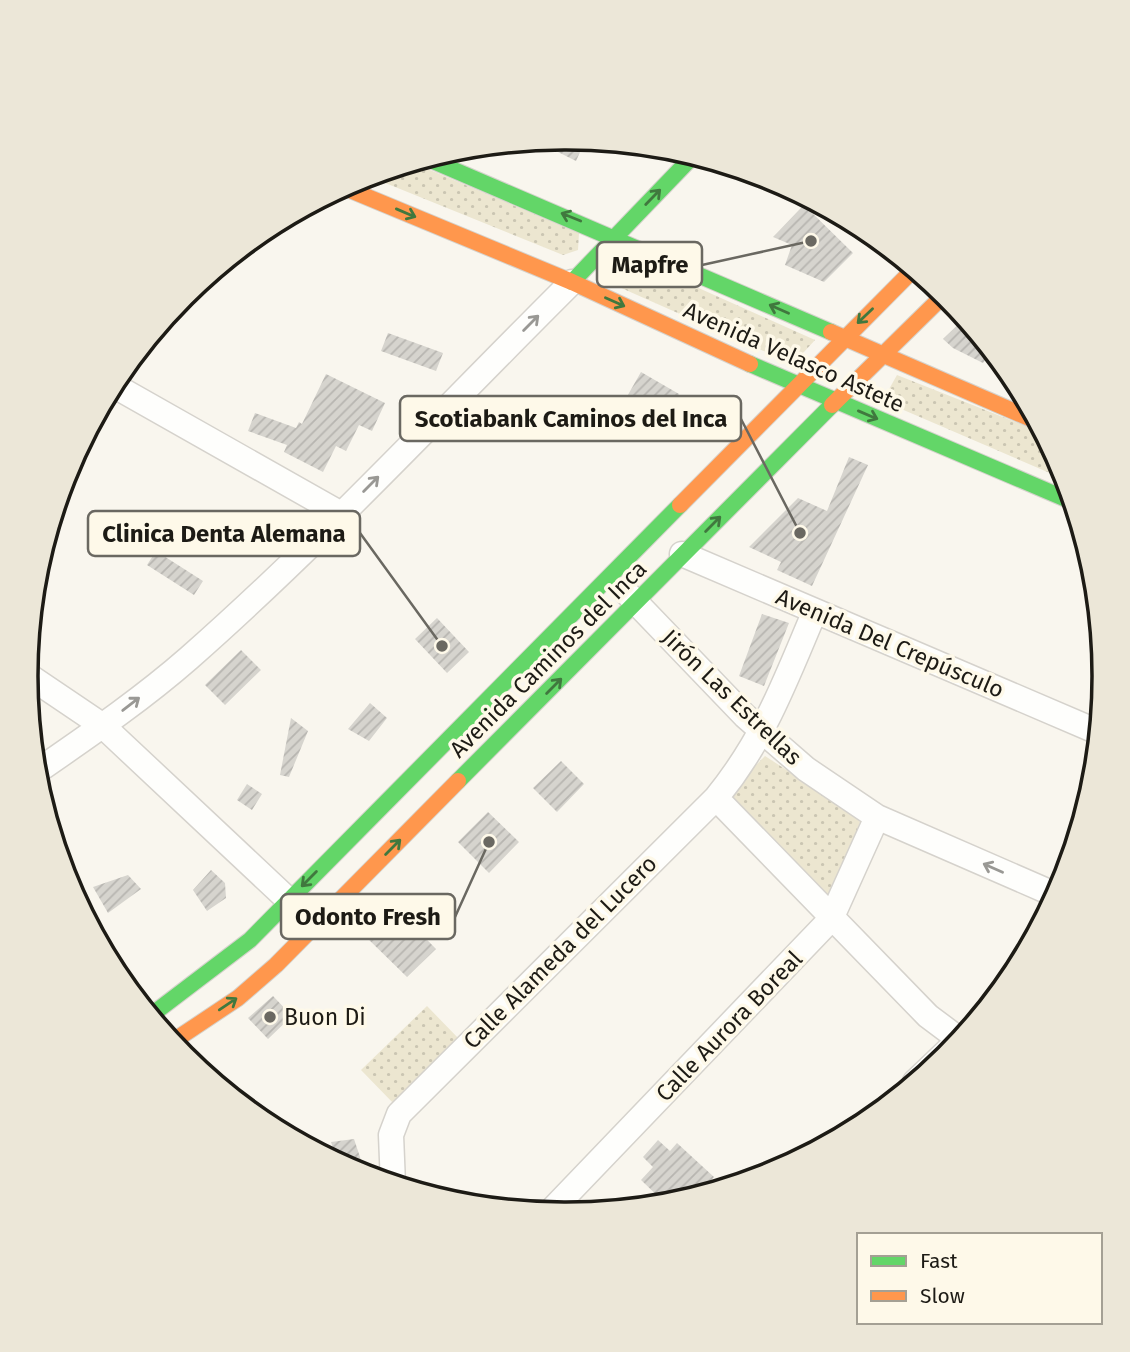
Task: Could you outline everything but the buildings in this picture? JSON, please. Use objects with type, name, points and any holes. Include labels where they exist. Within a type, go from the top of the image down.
[{"type":"main road","name":"Avenida Velasco Astete","points":[[442,164],[615,235],[842,339],[1022,414]]},
{"type":"main road","points":[[572,282],[685,164]]},
{"type":"main road","name":"Avenida Velasco Astete","points":[[357,193],[572,282],[796,385],[1060,496]]},
{"type":"main road","name":"Avenida Caminos del Inca","points":[[158,1010],[250,940],[609,573],[907,276]]},
{"type":"main road","name":"Avenida Caminos del Inca","points":[[181,1036],[238,998],[276,965],[636,603],[681,554],[936,303]]},
{"type":"street","points":[[46,765],[103,726],[188,659],[341,514],[572,282]]},
{"type":"street","points":[[123,390],[341,514]]},
{"type":"street","name":"Avenida Del Crepúsculo","points":[[681,554],[1088,728]]},
{"type":"street","name":"Jirón Las Estrellas","points":[[609,573],[763,731],[806,769],[877,817],[1045,890]]},
{"type":"street","name":"Calle Alameda del Lucero","points":[[393,1174],[391,1135],[399,1114],[716,798],[743,765],[763,731],[815,611]]},
{"type":"street","points":[[38,682],[103,726],[315,925]]},
{"type":"street","points":[[716,798],[831,919],[928,1016],[951,1034]]},
{"type":"street","name":"Calle Aurora Boreal","points":[[560,1202],[831,919],[877,817]]},
{"type":"shaded area","points":[[425,168],[579,233],[578,250],[563,255],[383,182]]},
{"type":"shaded area","points":[[627,256],[815,340],[793,364],[601,279]]},
{"type":"shaded area","points":[[897,375],[1029,427],[1050,473],[892,405],[888,391]]},
{"type":"shaded area","points":[[765,756],[853,813],[860,822],[830,909],[723,798]]},
{"type":"shaded area","points":[[427,1006],[460,1040],[394,1104],[361,1070]]},
{"type":"traffic: fast","points":[[441,164],[831,332]]},
{"type":"traffic: fast","points":[[572,282],[686,164]]},
{"type":"traffic: fast","points":[[750,364],[1060,496]]},
{"type":"traffic: fast","points":[[458,781],[832,405]]},
{"type":"traffic: fast","points":[[158,1010],[250,940],[680,505]]},
{"type":"traffic: slow","points":[[357,193],[572,282],[750,364]]},
{"type":"traffic: slow","points":[[680,505],[907,276]]},
{"type":"traffic: slow","points":[[832,405],[936,303]]},
{"type":"traffic: slow","points":[[831,332],[1022,415]]},
{"type":"traffic: slow","points":[[181,1036],[238,998],[276,965],[458,781]]},
{"type":"place","name":"Mapfre","points":[[811,241]]},
{"type":"place","name":"Scotiabank Caminos del Inca","points":[[800,533]]},
{"type":"place","name":"Clinica Denta Alemana","points":[[442,646]]},
{"type":"place","name":"Odonto Fresh","points":[[489,842]]},
{"type":"place","name":"Buon Di","points":[[270,1017]]}]
